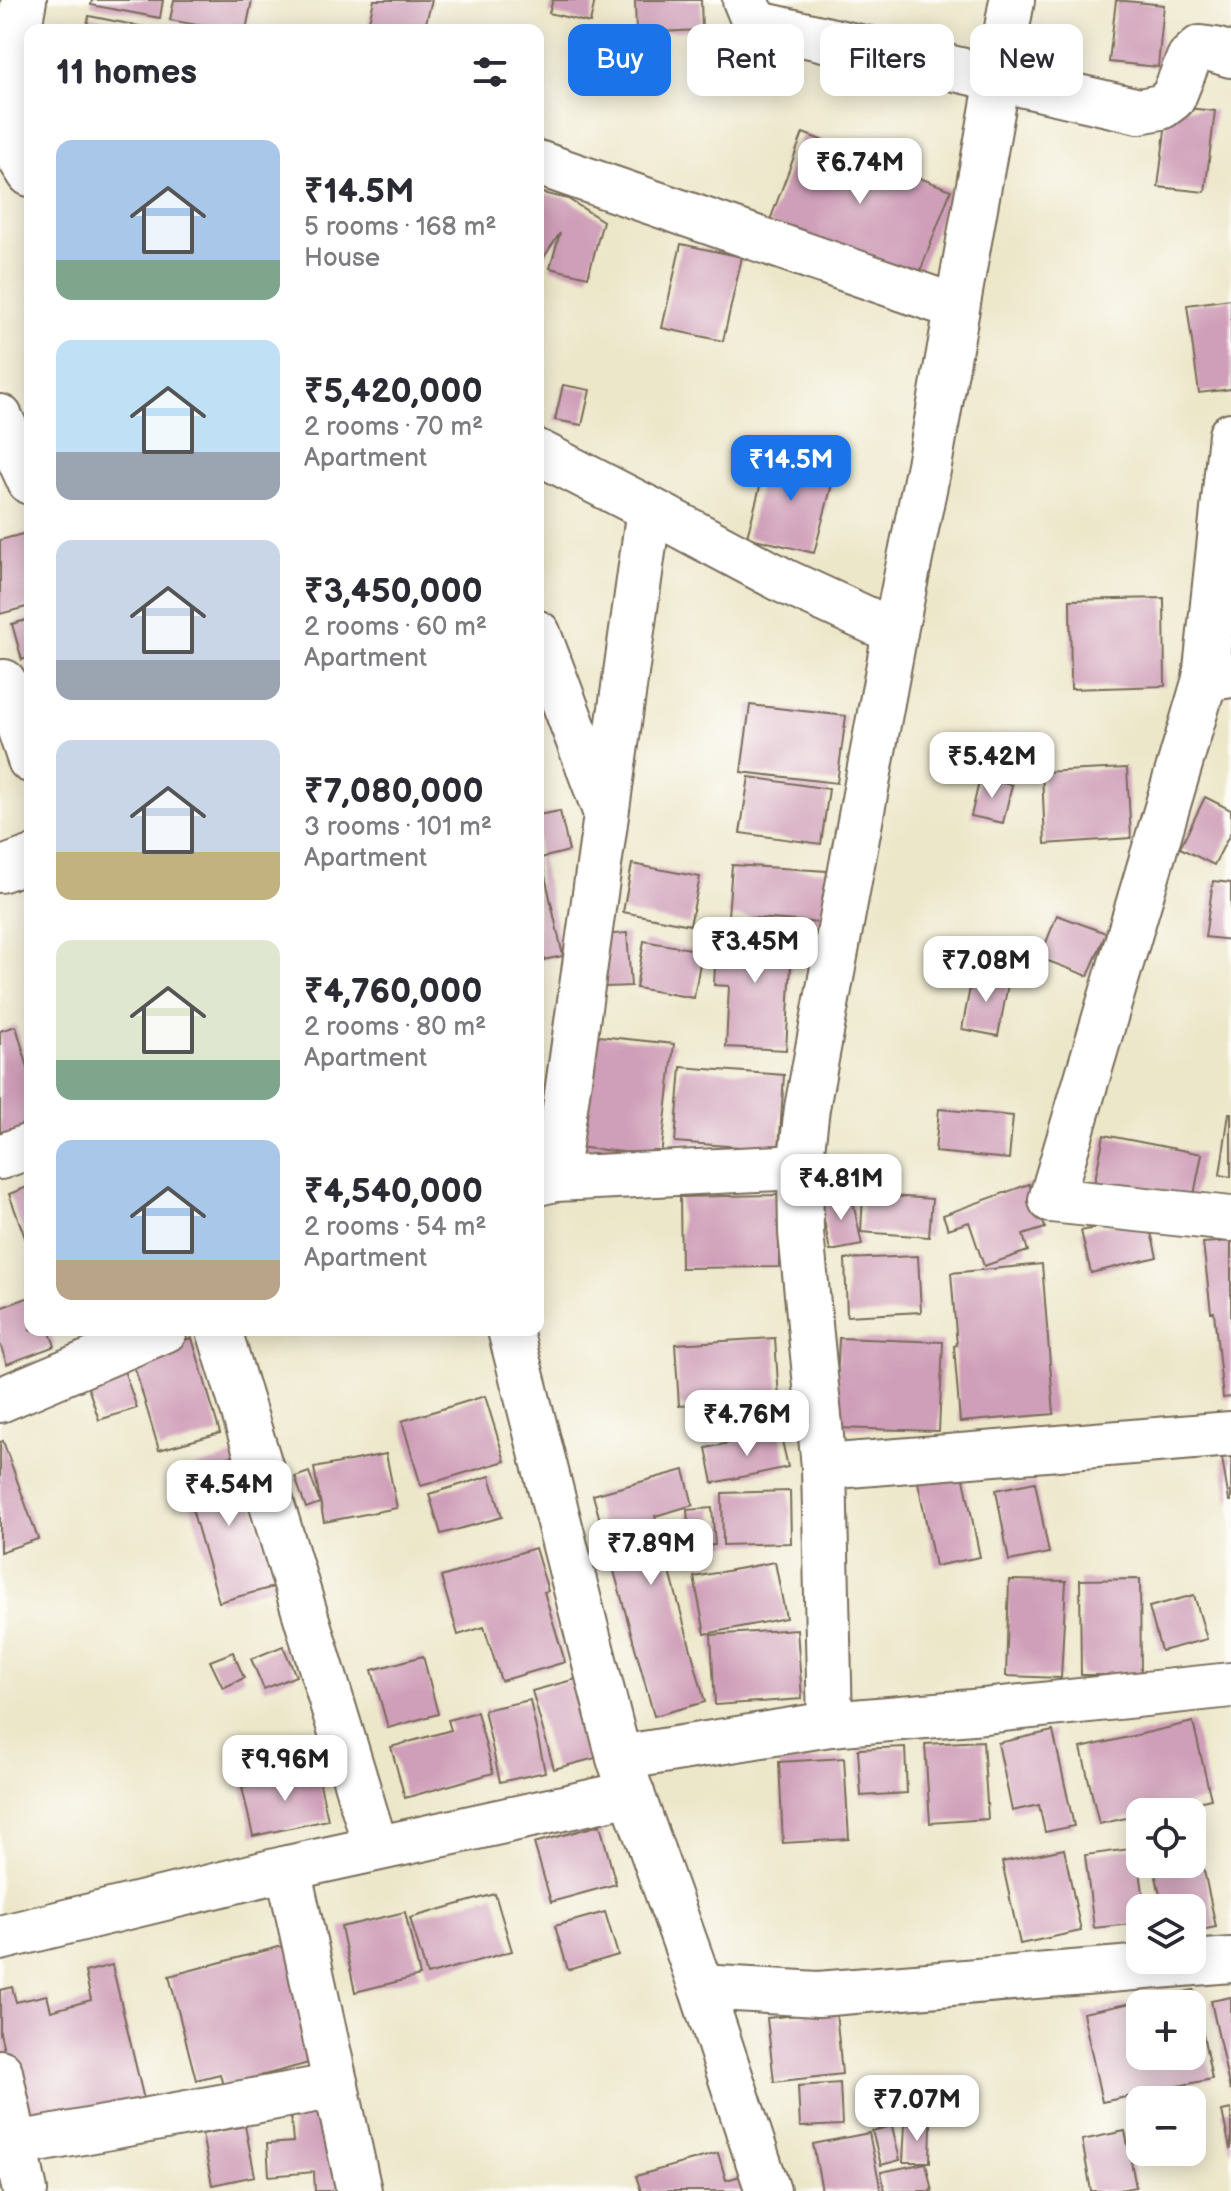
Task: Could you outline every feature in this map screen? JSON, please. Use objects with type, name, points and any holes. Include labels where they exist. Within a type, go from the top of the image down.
[{"type":"street","points":[[15,169],[6,64],[24,0]]},
{"type":"street","points":[[745,0],[752,17],[763,25],[970,72]]},
{"type":"street","points":[[1007,24],[1012,0]]},
{"type":"street","points":[[1074,96],[1139,111],[1161,107],[1173,98],[1189,58],[1200,48],[1231,55]]},
{"type":"street","points":[[830,1724],[824,1467],[801,1233],[800,1167],[807,1108],[930,460],[993,96]]},
{"type":"street","points":[[544,165],[956,307]]},
{"type":"street","points":[[0,417],[18,477]]},
{"type":"street","points":[[1231,435],[1218,677],[1051,1200],[1231,1219]]},
{"type":"street","points":[[544,455],[784,581],[895,632]]},
{"type":"street","points":[[649,509],[606,814],[546,1181],[800,1167]]},
{"type":"street","points":[[544,649],[606,814]]},
{"type":"street","points":[[11,680],[24,735]]},
{"type":"street","points":[[0,870],[24,861]]},
{"type":"street","points":[[0,1157],[24,1148]]},
{"type":"street","points":[[0,1400],[151,1336]]},
{"type":"street","points":[[221,1336],[376,1848]]},
{"type":"street","points":[[512,1336],[625,1776],[701,1987],[768,2191]]},
{"type":"street","points":[[824,1467],[1231,1434]]},
{"type":"street","points":[[0,1938],[376,1848],[625,1776],[830,1724],[1231,1685]]},
{"type":"street","points":[[288,1868],[359,2191]]},
{"type":"street","points":[[701,1987],[818,1994],[1231,1960]]},
{"type":"street","points":[[0,2072],[7,2146],[25,2191]]},
{"type":"street","points":[[7,2146],[336,2086]]},
{"type":"building","points":[[92,0],[163,0],[160,18],[91,5]]},
{"type":"building","points":[[174,0],[252,0],[247,24],[192,24],[170,20]]},
{"type":"building","points":[[374,0],[432,0],[426,24],[368,24]]},
{"type":"building","points":[[553,0],[595,0],[590,23],[549,13]]},
{"type":"building","points":[[635,0],[701,0],[702,24],[687,24],[687,31],[671,31],[671,24],[636,24]]},
{"type":"building","points":[[1116,0],[1164,5],[1158,67],[1109,62]]},
{"type":"building","points":[[89,16],[129,24],[87,24]]},
{"type":"building","points":[[1168,106],[1215,111],[1205,192],[1158,187]]},
{"type":"building","points":[[803,133],[951,190],[918,277],[769,223]]},
{"type":"building","points":[[544,193],[568,199],[603,221],[588,277],[550,268],[560,233],[544,257]]},
{"type":"building","points":[[681,244],[742,257],[723,341],[662,328]]},
{"type":"building","points":[[1231,299],[1231,389],[1199,393],[1187,305]]},
{"type":"building","points":[[563,385],[590,390],[582,425],[555,420]]},
{"type":"building","points":[[769,452],[836,469],[814,553],[747,537]]},
{"type":"building","points":[[24,534],[24,608],[0,614],[0,540]]},
{"type":"building","points":[[1164,598],[1165,686],[1071,689],[1070,600]]},
{"type":"building","points":[[24,621],[22,660],[12,624]]},
{"type":"building","points":[[750,705],[846,716],[837,783],[741,772]]},
{"type":"building","points":[[1127,768],[1131,838],[1045,844],[1042,772]]},
{"type":"building","points":[[749,777],[829,789],[821,844],[740,833]]},
{"type":"building","points":[[980,778],[1012,785],[1003,823],[971,816]]},
{"type":"building","points":[[1205,797],[1231,810],[1231,832],[1214,865],[1180,848]]},
{"type":"building","points":[[560,811],[569,851],[544,857],[544,814]]},
{"type":"building","points":[[632,864],[700,877],[690,925],[623,912]]},
{"type":"building","points":[[732,865],[827,871],[823,923],[728,916]]},
{"type":"building","points":[[544,871],[563,956],[544,960]]},
{"type":"building","points":[[1213,881],[1231,883],[1231,940],[1205,937]]},
{"type":"building","points":[[1057,915],[1106,933],[1088,976],[1040,958]]},
{"type":"building","points":[[717,927],[793,931],[786,1050],[726,1047],[729,986],[714,985]]},
{"type":"building","points":[[627,933],[631,986],[605,987],[602,935]]},
{"type":"building","points":[[644,941],[702,951],[694,998],[636,988]]},
{"type":"building","points":[[973,972],[1009,979],[998,1036],[962,1029]]},
{"type":"building","points":[[16,1026],[24,1054],[24,1134],[0,1141],[0,1031]]},
{"type":"building","points":[[589,1035],[674,1044],[661,1156],[576,1147]]},
{"type":"building","points":[[681,1067],[784,1075],[779,1150],[675,1142]]},
{"type":"building","points":[[939,1109],[1013,1116],[1009,1159],[935,1152]]},
{"type":"building","points":[[1231,1113],[1231,1177],[1220,1175]]},
{"type":"building","points":[[1104,1135],[1202,1154],[1191,1210],[1093,1190]]},
{"type":"building","points":[[1029,1184],[1045,1228],[1023,1235],[1028,1251],[984,1266],[969,1222],[948,1229],[943,1215]]},
{"type":"building","points":[[24,1188],[24,1235],[9,1194]]},
{"type":"building","points":[[851,1193],[862,1245],[830,1251],[820,1199]]},
{"type":"building","points":[[863,1194],[932,1199],[929,1237],[861,1232]]},
{"type":"building","points":[[779,1195],[779,1267],[681,1268],[680,1197]]},
{"type":"building","points":[[1147,1216],[1157,1257],[1091,1273],[1081,1231]]},
{"type":"building","points":[[1231,1241],[1231,1397],[1223,1398],[1203,1243]]},
{"type":"building","points":[[918,1256],[921,1312],[847,1316],[845,1259]]},
{"type":"building","points":[[1042,1264],[1054,1414],[960,1422],[951,1273]]},
{"type":"building","points":[[24,1299],[24,1336],[51,1336],[55,1346],[7,1364],[0,1344],[0,1308]]},
{"type":"building","points":[[192,1338],[220,1433],[159,1450],[131,1355]]},
{"type":"building","points":[[775,1338],[779,1399],[679,1406],[675,1344]]},
{"type":"building","points":[[839,1338],[943,1342],[939,1431],[835,1428]]},
{"type":"building","points":[[122,1365],[137,1408],[99,1420],[85,1378]]},
{"type":"building","points":[[485,1396],[505,1461],[421,1486],[402,1421]]},
{"type":"building","points":[[780,1432],[788,1467],[713,1483],[706,1448]]},
{"type":"building","points":[[3,1441],[38,1539],[0,1552],[0,1442]]},
{"type":"building","points":[[239,1454],[277,1586],[219,1602],[181,1471]]},
{"type":"building","points":[[386,1454],[397,1508],[324,1522],[314,1468]]},
{"type":"building","points":[[1231,1456],[1231,1501],[1229,1501],[1222,1458]]},
{"type":"building","points":[[684,1470],[693,1505],[655,1516],[705,1702],[654,1716],[593,1495]]},
{"type":"building","points":[[309,1472],[320,1503],[306,1508],[295,1477]]},
{"type":"building","points":[[963,1474],[980,1557],[935,1566],[918,1482]]},
{"type":"building","points":[[490,1476],[502,1517],[441,1534],[429,1494]]},
{"type":"building","points":[[1035,1482],[1049,1553],[1009,1561],[996,1490]]},
{"type":"building","points":[[790,1491],[791,1543],[723,1545],[722,1493]]},
{"type":"building","points":[[712,1508],[715,1545],[690,1547],[687,1510]]},
{"type":"building","points":[[535,1548],[548,1591],[544,1592],[565,1662],[501,1681],[484,1627],[458,1635],[441,1577]]},
{"type":"building","points":[[775,1562],[786,1618],[705,1634],[694,1577]]},
{"type":"building","points":[[1140,1579],[1141,1675],[1081,1675],[1080,1580]]},
{"type":"building","points":[[1009,1580],[1066,1581],[1061,1678],[1006,1676]]},
{"type":"building","points":[[1194,1595],[1207,1639],[1161,1651],[1149,1607]]},
{"type":"building","points":[[797,1629],[802,1699],[715,1705],[711,1635]]},
{"type":"building","points":[[283,1646],[296,1676],[264,1689],[251,1659]]},
{"type":"building","points":[[233,1652],[244,1678],[223,1688],[210,1661]]},
{"type":"building","points":[[423,1656],[438,1714],[388,1728],[372,1670]]},
{"type":"building","points":[[576,1679],[599,1757],[554,1769],[532,1691]]},
{"type":"building","points":[[530,1700],[545,1772],[500,1782],[484,1710]]},
{"type":"building","points":[[477,1712],[493,1773],[405,1798],[391,1747],[451,1730],[448,1720]]},
{"type":"building","points":[[1193,1722],[1211,1799],[1126,1798],[1126,1818],[1099,1824],[1081,1748]]},
{"type":"building","points":[[1053,1731],[1074,1826],[1045,1832],[1039,1805],[1012,1811],[998,1743]]},
{"type":"building","points":[[983,1741],[988,1819],[930,1823],[925,1744]]},
{"type":"building","points":[[905,1747],[907,1793],[861,1796],[858,1749]]},
{"type":"building","points":[[844,1758],[849,1839],[783,1843],[779,1762]]},
{"type":"building","points":[[317,1770],[328,1820],[253,1836],[242,1787]]},
{"type":"building","points":[[600,1825],[616,1884],[551,1902],[534,1843]]},
{"type":"building","points":[[1064,1849],[1081,1931],[1020,1944],[1002,1862]]},
{"type":"building","points":[[1126,1849],[1126,1878],[1141,1878],[1143,1894],[1126,1894],[1126,1925],[1094,1928],[1085,1855]]},
{"type":"building","points":[[1156,1878],[1206,1878],[1216,1927],[1206,1929],[1206,1894],[1160,1894]]},
{"type":"building","points":[[495,1894],[512,1951],[427,1975],[410,1918]]},
{"type":"building","points":[[405,1912],[420,1976],[355,1992],[341,1927]]},
{"type":"building","points":[[605,1912],[618,1955],[568,1970],[555,1926]]},
{"type":"building","points":[[290,1944],[320,2060],[223,2086],[220,2074],[196,2080],[169,1976]]},
{"type":"building","points":[[112,1965],[145,2104],[24,2133],[0,2033],[0,1990],[12,1987],[16,2002],[47,1995],[51,2011],[91,2000],[85,1972]]},
{"type":"building","points":[[1231,1997],[1231,2090],[1230,2090],[1211,2001]]},
{"type":"building","points":[[1126,2004],[1126,2070],[1206,2070],[1206,2049],[1212,2079],[1179,2086],[1126,2086],[1126,2097],[1102,2102],[1083,2013]]},
{"type":"building","points":[[836,2011],[842,2074],[774,2082],[767,2018]]},
{"type":"building","points":[[840,2083],[842,2125],[800,2127],[798,2086]]},
{"type":"building","points":[[338,2104],[345,2191],[315,2191],[314,2172],[269,2176],[267,2144],[293,2142],[290,2107]]},
{"type":"building","points":[[1231,2109],[1231,2148],[1230,2149],[1222,2111]]},
{"type":"building","points":[[905,2124],[931,2125],[930,2162],[903,2162]]},
{"type":"building","points":[[245,2126],[255,2176],[212,2185],[202,2134]]},
{"type":"building","points":[[892,2126],[900,2160],[881,2165],[872,2131]]},
{"type":"building","points":[[1125,2131],[1126,2166],[1132,2166],[1136,2187],[1091,2191],[1082,2140]]},
{"type":"building","points":[[869,2133],[881,2191],[822,2191],[813,2144]]},
{"type":"building","points":[[718,2153],[726,2180],[748,2174],[752,2191],[641,2191],[636,2176]]},
{"type":"building","points":[[926,2163],[932,2191],[885,2191],[881,2172]]}]
